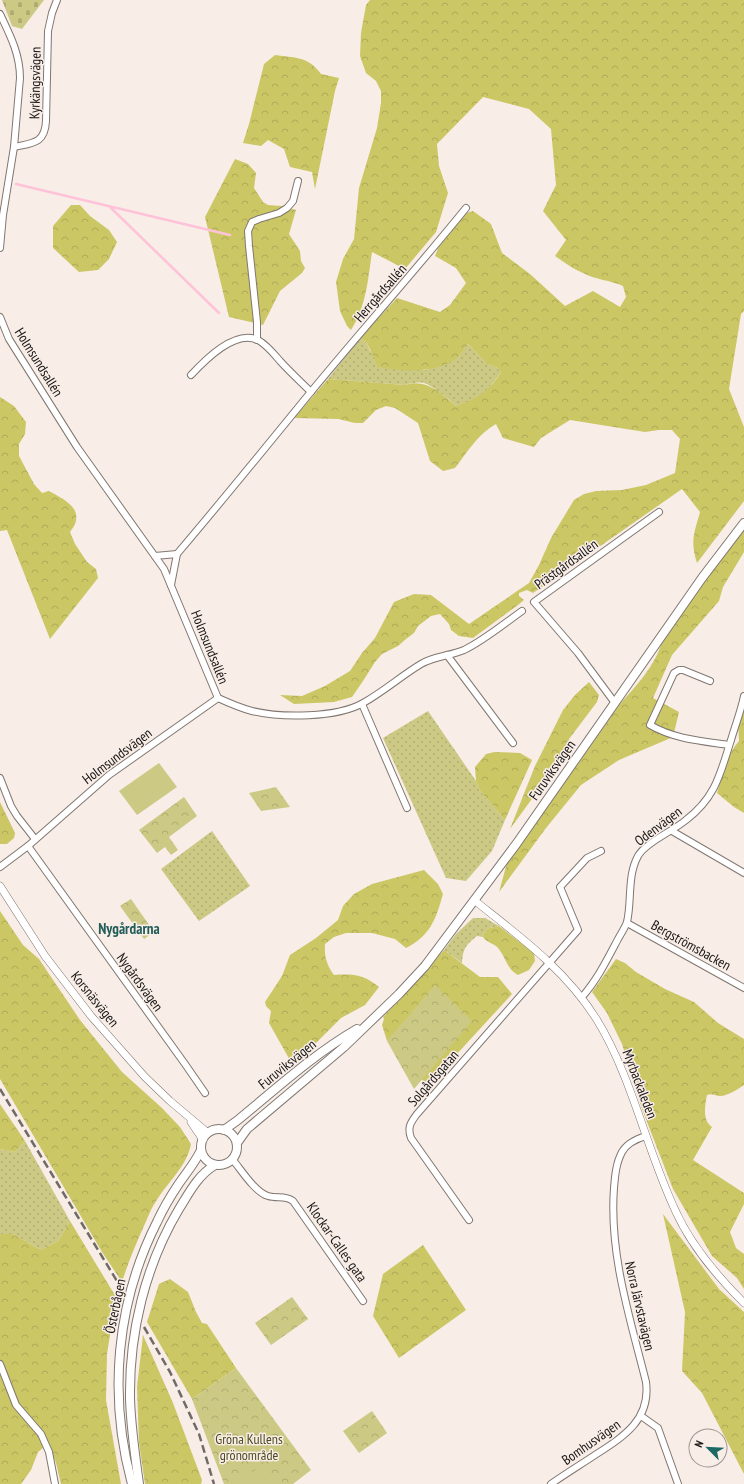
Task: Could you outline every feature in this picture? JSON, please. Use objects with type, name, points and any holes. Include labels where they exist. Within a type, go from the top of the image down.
[{"type":"main road","name":"Furuviksvägen","points":[[237,1143],[247,1129],[344,1047],[368,1022],[399,994],[425,966],[521,837],[702,578],[744,523]]},
{"type":"main road","name":"Furuviksvägen","points":[[224,1130],[317,1055],[336,1041],[368,1022]]},
{"type":"main road","points":[[215,1129],[224,1130],[233,1135],[237,1143],[238,1151],[233,1160],[224,1165],[215,1165],[204,1157],[201,1150],[205,1137],[215,1129]]},
{"type":"main road","name":"Österbågen","points":[[132,1484],[125,1455],[121,1428],[118,1380],[121,1336],[127,1305],[136,1270],[146,1243],[169,1200],[197,1159],[201,1150]]},
{"type":"main road","name":"Österbågen","points":[[139,1484],[134,1451],[130,1398],[132,1365],[140,1305],[149,1273],[166,1232],[194,1184],[203,1173],[215,1165]]},
{"type":"street","name":"Kyrkängsvägen","points":[[14,147],[39,141],[45,133],[48,31],[52,13],[58,0]]},
{"type":"street","points":[[0,14],[15,48],[20,67],[14,147],[1,215],[0,248]]},
{"type":"street","points":[[257,340],[257,322],[248,231],[252,222],[258,218],[279,213],[287,208],[293,201],[298,181]]},
{"type":"street","name":"Herrgårdsallén","points":[[177,554],[311,392],[411,276],[466,208]]},
{"type":"street","name":"Holmsundsallén","points":[[0,317],[9,339],[77,447],[164,569],[218,698],[251,711],[289,716],[334,712],[362,704]]},
{"type":"street","points":[[191,376],[201,364],[223,346],[236,340],[246,338],[257,340],[267,347],[311,392]]},
{"type":"street","name":"Prästgårdsallén","points":[[615,703],[578,653],[534,602],[659,512]]},
{"type":"street","points":[[155,556],[177,554],[171,585]]},
{"type":"street","points":[[407,808],[362,704],[422,664],[472,646],[522,610]]},
{"type":"street","points":[[447,655],[513,743]]},
{"type":"street","points":[[710,681],[683,670],[676,671],[650,725],[667,733],[683,738],[729,745]]},
{"type":"street","name":"Odenvägen","points":[[582,996],[596,979],[627,923],[631,878],[637,857],[646,847],[672,831],[700,809],[709,798],[717,781],[744,696]]},
{"type":"street","name":"Holmsundsvägen","points":[[0,867],[28,846],[109,775],[218,698]]},
{"type":"street","points":[[0,778],[11,806],[20,821],[36,839]]},
{"type":"street","points":[[672,831],[744,873]]},
{"type":"street","name":"Nygårdsvägen","points":[[28,846],[205,1093]]},
{"type":"street","name":"Solgårdsgatan","points":[[468,1220],[411,1138],[409,1131],[410,1124],[417,1114],[578,930],[560,887],[587,858],[601,851]]},
{"type":"street","name":"Korsnäsvägen","points":[[0,886],[45,956],[91,1016],[145,1076],[186,1115],[205,1137]]},
{"type":"street","name":"Myrbackaleden","points":[[474,900],[534,948],[582,996],[597,1020],[618,1061],[676,1213],[690,1238],[711,1269],[744,1303]]},
{"type":"street","name":"Bergströmsbacken","points":[[627,923],[744,988]]},
{"type":"street","name":"Norra Järvstavägen","points":[[641,1416],[645,1406],[647,1388],[622,1288],[616,1252],[613,1213],[618,1160],[621,1153],[629,1143],[635,1139],[646,1136]]},
{"type":"street","name":"Klockar-Calles gata","points":[[233,1160],[263,1194],[274,1197],[287,1197],[293,1201],[363,1301]]},
{"type":"street","points":[[0,1364],[16,1405],[41,1434],[49,1452],[55,1484]]},
{"type":"street","points":[[641,1416],[658,1428],[678,1484]]},
{"type":"street","name":"Bomhusvägen","points":[[551,1484],[618,1440],[633,1427],[641,1416]]},
{"type":"green space","points":[[2,0],[44,0],[22,29],[12,26]]},
{"type":"green space","points":[[370,0],[744,0],[744,311],[741,314],[729,389],[744,427],[744,501],[697,563],[693,543],[700,512],[682,489],[533,593],[527,590],[519,593],[519,596],[524,600],[473,638],[459,636],[451,630],[449,624],[440,614],[431,616],[418,626],[414,633],[398,646],[382,654],[352,697],[334,702],[294,704],[280,695],[302,696],[325,686],[350,671],[362,653],[375,638],[394,602],[414,594],[431,595],[469,624],[529,583],[551,538],[574,500],[584,494],[596,491],[622,490],[646,485],[675,473],[680,439],[672,430],[645,432],[570,420],[541,438],[534,447],[503,438],[496,424],[478,438],[455,468],[443,471],[430,461],[418,423],[395,408],[386,406],[376,410],[363,423],[355,423],[338,419],[294,418],[328,379],[405,385],[413,383],[426,385],[445,396],[456,406],[482,394],[496,380],[501,373],[498,368],[487,364],[468,344],[458,357],[450,363],[430,369],[409,371],[378,367],[367,343],[360,338],[397,298],[440,312],[450,305],[466,283],[456,268],[435,256],[439,246],[466,213],[473,211],[491,224],[502,253],[530,274],[565,306],[593,291],[620,307],[626,297],[623,286],[588,275],[555,256],[566,240],[543,211],[556,185],[551,129],[529,109],[483,97],[437,144],[439,166],[448,193],[436,232],[405,269],[372,252],[366,293],[360,312],[351,330],[347,326],[340,311],[336,282],[343,259],[354,239],[359,188],[377,128],[381,103],[381,91],[376,81],[366,73],[360,56],[361,33],[366,5]]},
{"type":"green space","points":[[275,55],[301,59],[311,64],[321,74],[339,78],[315,189],[312,172],[290,167],[284,149],[268,140],[261,146],[243,143],[264,64]]},
{"type":"green space","points":[[235,159],[248,164],[256,173],[254,188],[263,202],[268,205],[282,206],[296,210],[289,234],[300,251],[301,261],[305,268],[302,273],[280,291],[263,325],[229,317],[205,217]]},
{"type":"green space","points":[[71,205],[80,205],[90,216],[109,230],[117,242],[109,259],[98,270],[79,272],[53,248],[53,226]]},
{"type":"green space","points":[[360,338],[367,343],[370,351],[404,370],[426,370],[458,357],[468,344],[487,364],[498,368],[501,373],[482,396],[456,406],[446,397],[424,383],[405,385],[328,379]]},
{"type":"green space","points":[[0,397],[14,406],[26,422],[25,434],[19,444],[19,456],[34,484],[42,493],[49,491],[63,499],[74,510],[76,522],[70,532],[75,544],[87,562],[96,569],[98,578],[50,639],[7,530],[0,531]]},
{"type":"green space","points":[[744,528],[744,552],[723,587],[719,601],[672,655],[653,698],[679,712],[673,737],[619,760],[581,785],[546,828],[499,892],[507,863],[620,704],[645,675],[659,650],[662,641]]},
{"type":"green space","points":[[589,682],[599,695],[597,702],[569,739],[566,752],[510,829],[535,766],[563,710],[575,695]]},
{"type":"green space","points":[[428,711],[476,781],[480,791],[505,820],[492,851],[466,881],[446,878],[383,738]]},
{"type":"green space","points":[[744,711],[744,813],[717,793],[728,759],[739,741],[738,722]]},
{"type":"green space","points":[[495,752],[520,753],[532,760],[505,820],[480,791],[476,781],[475,767],[486,754]]},
{"type":"green space","points":[[159,763],[177,787],[137,815],[119,791]]},
{"type":"green space","points":[[276,787],[290,807],[261,811],[249,793]]},
{"type":"green space","points":[[184,797],[197,816],[169,837],[178,850],[171,855],[165,847],[157,853],[139,830]]},
{"type":"green space","points":[[0,802],[15,833],[14,838],[7,844],[0,844]]},
{"type":"green space","points":[[212,831],[250,886],[199,921],[161,869]]},
{"type":"green space","points":[[424,870],[438,884],[443,894],[435,919],[421,938],[406,948],[395,939],[372,933],[346,933],[334,937],[325,944],[326,961],[334,975],[363,977],[379,987],[365,1005],[341,1018],[316,1043],[291,1062],[269,1023],[271,1011],[266,1006],[265,1002],[282,976],[290,955],[316,938],[338,920],[343,906],[354,894],[372,884]]},
{"type":"green space","points":[[131,899],[154,932],[144,939],[120,906]]},
{"type":"green space","points":[[0,911],[23,945],[39,959],[80,1020],[122,1072],[162,1108],[180,1127],[191,1144],[189,1152],[181,1167],[160,1195],[152,1209],[134,1248],[122,1282],[102,1252],[0,1079]]},
{"type":"green space","points":[[473,918],[485,918],[499,926],[488,928],[483,937],[477,936],[470,942],[464,950],[462,963],[444,950],[456,934]]},
{"type":"green space","points":[[499,926],[534,953],[535,961],[529,970],[518,975],[514,973],[498,948],[486,941],[483,937],[488,928]]},
{"type":"green space","points":[[444,950],[480,977],[498,977],[512,994],[444,1068],[427,1084],[422,1080],[410,1026],[387,1041],[382,1025],[384,1019],[383,1017]]},
{"type":"green space","points":[[616,959],[625,963],[636,972],[665,989],[694,1002],[718,1023],[744,1039],[744,1085],[726,1095],[707,1095],[705,1117],[712,1127],[693,1160],[744,1193],[744,1204],[730,1232],[736,1248],[744,1254],[744,1289],[737,1278],[712,1256],[673,1189],[642,1109],[622,1044],[607,1013],[592,992]]},
{"type":"green space","points":[[435,985],[472,1021],[414,1089],[387,1041]]},
{"type":"green space","points":[[0,1104],[25,1141],[15,1152],[0,1149]]},
{"type":"green space","points":[[25,1141],[70,1221],[58,1241],[41,1250],[13,1234],[0,1234],[0,1149],[15,1152]]},
{"type":"green space","points":[[663,1214],[719,1289],[744,1312],[744,1474],[728,1443],[728,1428],[720,1428],[702,1393],[682,1371],[685,1312]]},
{"type":"green space","points":[[70,1221],[116,1297],[107,1354],[106,1400],[121,1484],[61,1484],[49,1443],[38,1452],[31,1470],[21,1484],[0,1484],[0,1234],[13,1234],[41,1250],[58,1241]]},
{"type":"green space","points":[[423,1245],[466,1310],[399,1358],[373,1316],[383,1274]]},
{"type":"green space","points":[[170,1279],[188,1292],[202,1323],[207,1324],[236,1368],[192,1399],[147,1322],[159,1284]]},
{"type":"green space","points":[[292,1297],[308,1319],[271,1345],[255,1323]]},
{"type":"green space","points":[[143,1335],[173,1403],[202,1480],[201,1484],[145,1484],[139,1443],[137,1387]]},
{"type":"green space","name":"Gröna Kullens grönområde","points":[[236,1368],[311,1470],[293,1484],[224,1484],[192,1399]]},
{"type":"green space","points":[[372,1411],[387,1433],[359,1453],[343,1431]]},
{"type":"green space","points":[[264,1464],[278,1483],[235,1484]]},
{"type":"waterway","points":[[16,184],[230,235]]},
{"type":"waterway","points":[[110,207],[219,313]]},
{"type":"railway","points":[[0,1089],[120,1286]]},
{"type":"railway","points":[[144,1327],[170,1372],[199,1434],[214,1484]]},
{"type":"district","name":"Nygårdarna","points":[[129,929]]}]
